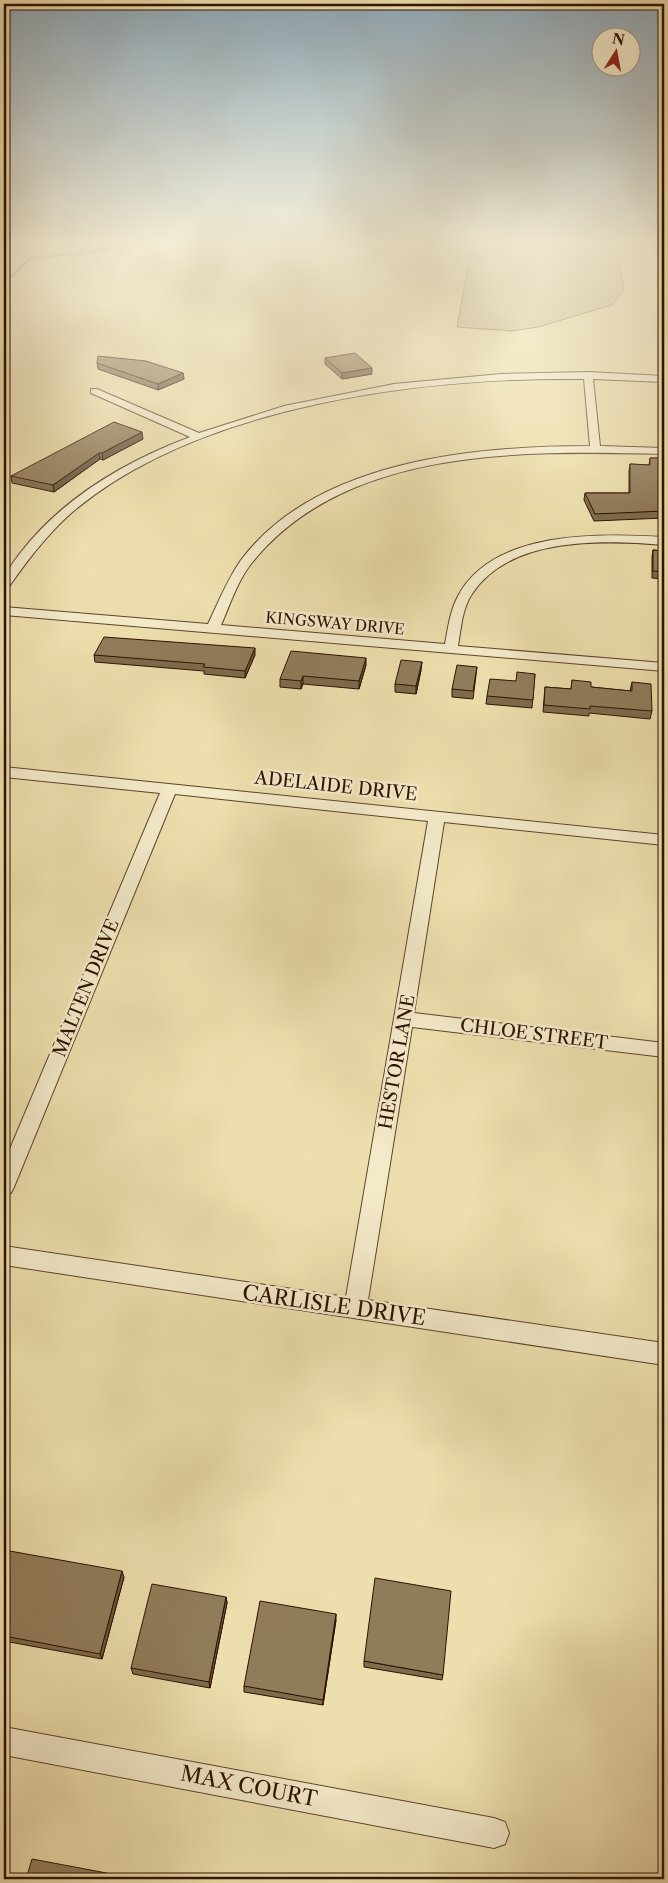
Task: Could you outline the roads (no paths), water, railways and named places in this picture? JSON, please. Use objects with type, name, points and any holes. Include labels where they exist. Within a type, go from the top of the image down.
[{"type":"street","points":[[588,375],[595,447]]},
{"type":"street","points":[[4,584],[25,554],[46,531],[76,505],[131,468],[197,436],[284,407],[376,388],[480,377],[588,375],[664,378]]},
{"type":"street","points":[[94,391],[197,436]]},
{"type":"street","points":[[213,629],[240,572],[253,552],[284,524],[330,496],[384,474],[449,458],[515,449],[595,447],[664,451]]},
{"type":"street","points":[[451,650],[461,602],[475,581],[496,562],[529,550],[558,543],[604,539],[664,541]]},
{"type":"street","name":"KINGSWAY DRIVE","points":[[4,611],[664,667]]},
{"type":"street","name":"ADELAIDE DRIVE","points":[[4,772],[664,840]]},
{"type":"street","name":"MALTEN DRIVE","points":[[4,1187],[169,789]]},
{"type":"street","name":"HESTOR LANE","points":[[356,1308],[437,817]]},
{"type":"street","name":"CHLOE STREET","points":[[404,1019],[664,1050]]},
{"type":"street","name":"CARLISLE DRIVE","points":[[4,1256],[664,1354]]},
{"type":"street","name":"MAX COURT","points":[[4,1741],[494,1833]]}]
